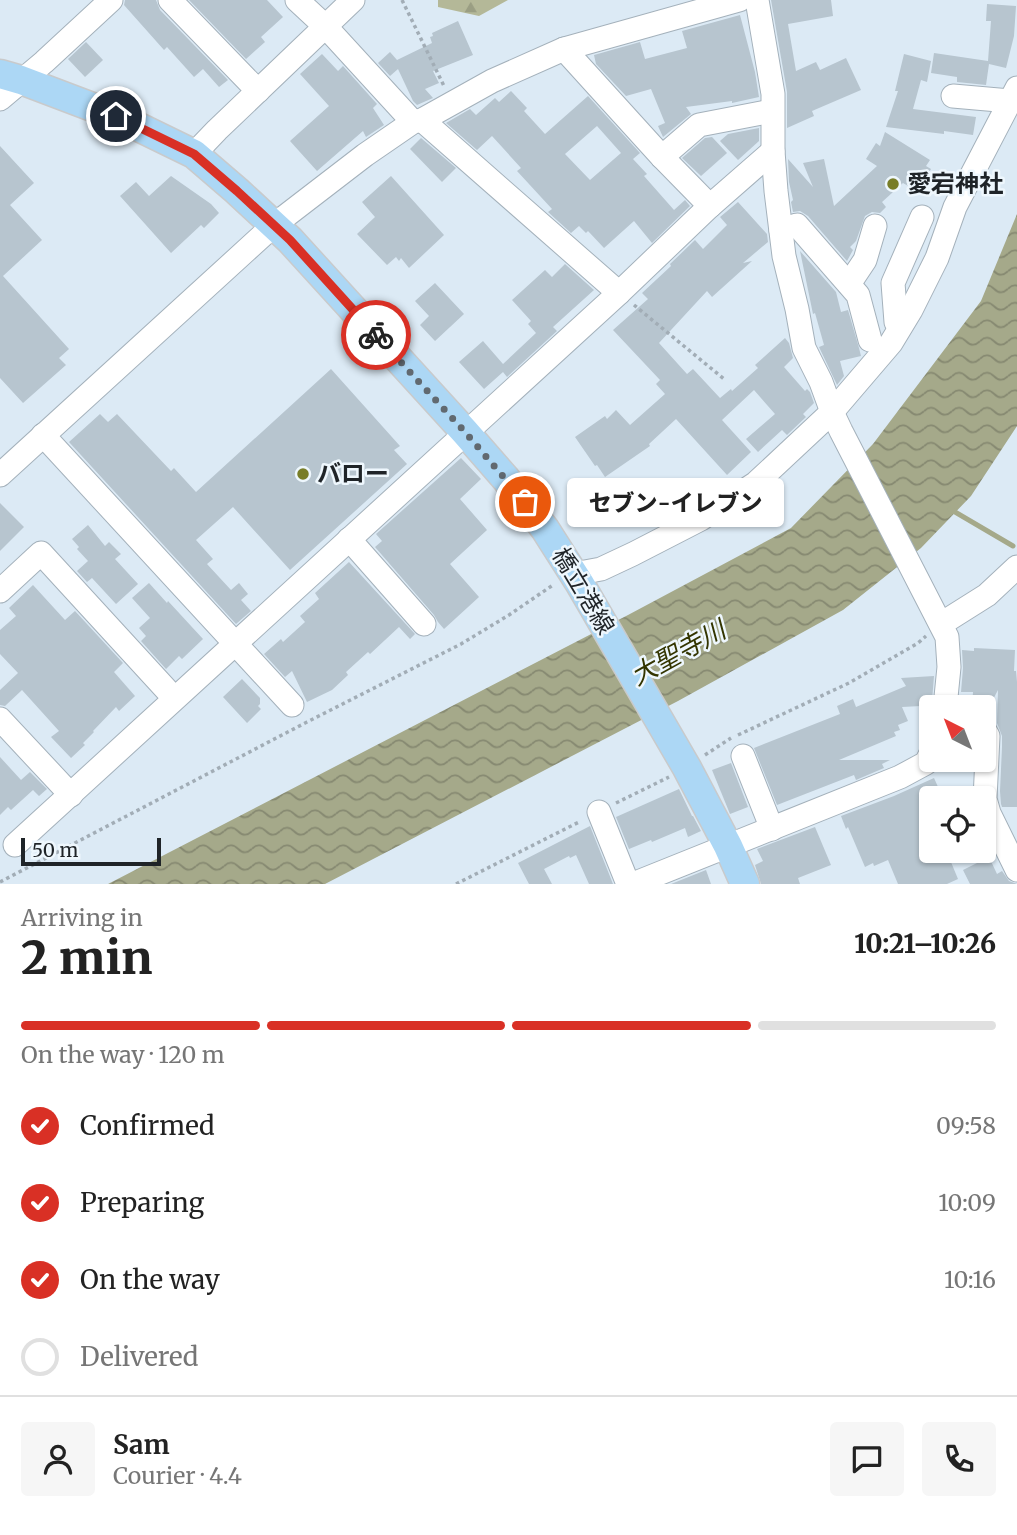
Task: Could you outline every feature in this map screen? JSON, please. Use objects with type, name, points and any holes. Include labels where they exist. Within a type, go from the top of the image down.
[{"type":"main road","name":"橋立港線","points":[[10,77],[116,116],[194,154],[290,240],[465,432],[525,502],[577,579],[683,762],[745,884]]},
{"type":"street","points":[[0,99],[10,77],[44,61],[111,0]]},
{"type":"street","points":[[170,0],[258,91]]},
{"type":"street","points":[[297,0],[417,121],[619,293]]},
{"type":"street","points":[[194,154],[353,0]]},
{"type":"street","points":[[0,475],[274,225],[365,155],[417,121],[492,81],[564,49],[738,0]]},
{"type":"street","points":[[757,0],[773,94],[773,151],[796,223],[858,295],[868,332],[899,323]]},
{"type":"street","points":[[564,49],[710,206]]},
{"type":"street","points":[[577,579],[634,554],[701,519],[756,483],[836,421],[891,343],[899,323],[911,310],[937,258],[955,207],[1014,95],[953,96]]},
{"type":"street","points":[[662,157],[699,125],[772,111]]},
{"type":"street","points":[[15,845],[773,151]]},
{"type":"street","points":[[899,323],[893,283],[922,217]]},
{"type":"street","points":[[796,223],[784,256],[804,348],[836,421],[947,637],[949,667],[946,695]]},
{"type":"street","points":[[849,284],[865,260],[876,226]]},
{"type":"street","points":[[43,435],[292,705]]},
{"type":"street","points":[[349,539],[424,624]]},
{"type":"street","points":[[0,591],[41,553],[174,698]]},
{"type":"street","points":[[941,624],[987,595],[1017,568]]},
{"type":"street","points":[[0,719],[71,795]]},
{"type":"street","points":[[743,755],[772,829]]},
{"type":"street","points":[[599,812],[631,884],[900,777],[919,767]]},
{"type":"street","points":[[986,772],[985,799],[989,813],[1017,870]]},
{"type":"path","points":[[402,0],[452,102]]},
{"type":"path","points":[[619,293],[724,379]]},
{"type":"path","points":[[0,882],[461,644],[561,579],[577,579]]},
{"type":"green space","points":[[438,0],[508,0],[479,16],[438,7]]},
{"type":"water","name":"大聖寺川","points":[[1017,214],[1017,426],[971,496],[921,548],[843,610],[678,701],[325,884],[108,884],[791,528],[873,444],[981,301]]},
{"type":"building","points":[[125,0],[156,0],[160,10],[228,80],[219,87],[203,69],[194,77],[167,47],[164,50],[124,5]]},
{"type":"building","points":[[189,0],[267,0],[283,17],[261,37],[265,42],[246,59]]},
{"type":"building","points":[[771,0],[831,0],[833,16],[788,24],[796,71],[816,62],[820,70],[846,58],[861,90],[812,111],[814,116],[787,128],[787,92]]},
{"type":"building","points":[[987,4],[1016,6],[1014,36],[1006,68],[989,64],[986,85],[957,82],[957,77],[931,73],[934,53],[988,61],[991,21],[986,21]]},
{"type":"building","points":[[740,15],[759,97],[732,103],[686,107],[691,114],[663,137],[658,126],[665,123],[651,89],[626,96],[596,64],[594,55],[640,42],[645,59],[687,48],[682,31]]},
{"type":"building","points":[[458,21],[473,55],[433,71],[439,83],[425,89],[433,98],[417,105],[398,69],[390,76],[378,63],[390,52],[397,60],[432,43],[432,33]]},
{"type":"building","points":[[86,42],[103,60],[85,77],[68,59]]},
{"type":"building","points":[[322,54],[338,71],[343,66],[377,104],[373,108],[384,125],[366,137],[363,131],[317,171],[290,141],[329,106],[300,74]]},
{"type":"building","points":[[904,54],[931,61],[927,82],[921,80],[913,109],[976,117],[973,135],[886,127],[898,91],[895,91]]},
{"type":"building","points":[[511,91],[527,108],[524,111],[545,134],[588,96],[640,153],[633,159],[674,210],[685,200],[690,206],[652,243],[634,221],[604,248],[588,231],[586,233],[579,226],[571,233],[548,212],[552,209],[517,171],[521,168],[492,136],[477,150],[446,123],[470,109],[476,115],[495,98],[499,102]],"holes":[[[597,126],[621,153],[590,180],[565,154]]]},
{"type":"building","points":[[759,128],[759,141],[738,160],[720,141],[728,134]]},
{"type":"building","points":[[885,132],[930,160],[926,166],[931,169],[923,182],[916,178],[910,187],[903,183],[882,202],[886,207],[880,213],[872,212],[865,216],[856,241],[850,247],[853,250],[847,261],[808,216],[800,211],[793,212],[788,159],[813,187],[803,163],[824,159],[834,206],[877,166],[866,159],[876,143],[880,146]]},
{"type":"building","points":[[712,137],[727,153],[701,176],[682,158],[705,138]]},
{"type":"building","points":[[421,138],[456,168],[442,182],[410,149]]},
{"type":"building","points":[[0,146],[34,183],[10,205],[42,240],[3,276],[69,349],[59,358],[66,365],[23,403],[0,378]]},
{"type":"building","points":[[171,176],[211,204],[219,213],[204,228],[201,225],[171,253],[120,196],[136,182],[149,196]]},
{"type":"building","points":[[391,176],[444,235],[409,268],[401,258],[399,261],[396,257],[387,265],[357,234],[375,217],[362,202]]},
{"type":"building","points":[[738,202],[767,234],[768,242],[743,263],[752,261],[712,297],[707,291],[659,343],[687,374],[693,369],[720,398],[758,368],[755,365],[785,338],[793,358],[784,367],[805,391],[807,389],[810,392],[814,403],[803,414],[806,417],[787,435],[782,430],[758,452],[746,439],[775,414],[754,390],[722,420],[751,452],[727,475],[676,419],[649,444],[650,446],[605,477],[575,437],[605,416],[607,419],[616,410],[630,425],[665,394],[656,384],[660,380],[613,330],[648,299],[642,293],[695,240],[703,249],[727,225],[720,217]]},
{"type":"building","points":[[800,251],[836,292],[841,312],[848,310],[859,348],[861,356],[840,361],[844,376],[837,385],[819,347],[824,345],[815,313],[813,314]]},
{"type":"building","points":[[565,264],[594,290],[553,327],[557,331],[507,377],[503,372],[484,389],[459,362],[483,341],[503,364],[536,333],[528,324],[531,321],[512,300],[545,270],[552,277]]},
{"type":"building","points":[[435,283],[464,314],[435,341],[420,325],[429,316],[415,301]]},
{"type":"building","points":[[331,369],[400,446],[394,450],[407,464],[290,570],[233,507],[196,540],[213,559],[207,564],[231,590],[239,583],[248,594],[241,600],[251,611],[236,624],[69,442],[100,414],[108,422],[117,414],[171,471],[174,468],[196,492]]},
{"type":"building","points":[[461,458],[481,479],[460,499],[487,530],[450,564],[479,597],[444,629],[375,547],[382,541],[376,534]]},
{"type":"building","points":[[0,503],[24,527],[0,551]]},
{"type":"building","points":[[88,525],[105,546],[109,542],[121,554],[115,559],[138,584],[116,604],[92,578],[87,582],[77,571],[88,561],[72,539]]},
{"type":"building","points":[[349,562],[415,634],[410,639],[399,627],[346,672],[348,675],[332,690],[307,702],[292,671],[285,677],[264,654],[281,639],[283,642],[305,622],[300,616],[319,599],[315,593]]},
{"type":"building","points":[[149,583],[203,639],[182,659],[179,656],[166,669],[141,641],[146,636],[139,628],[150,618],[132,598]]},
{"type":"building","points":[[33,585],[65,620],[75,611],[123,663],[114,672],[135,696],[119,711],[116,707],[71,758],[51,737],[59,731],[22,690],[5,706],[0,705],[0,690],[18,673],[0,654],[0,630],[16,616],[9,608]]},
{"type":"building","points":[[974,648],[1015,650],[1017,807],[1002,807],[1001,804],[1002,736],[997,723],[998,690],[995,695],[961,692],[962,650],[974,651]]},
{"type":"building","points":[[934,676],[932,695],[919,695],[919,706],[902,707],[908,721],[898,725],[900,730],[894,732],[896,736],[839,760],[890,760],[882,764],[884,768],[856,780],[854,775],[777,805],[754,748],[840,714],[837,706],[853,699],[856,707],[906,686],[901,678]]},
{"type":"building","points":[[242,679],[260,698],[258,706],[261,709],[247,723],[223,697]]},
{"type":"building","points":[[0,757],[21,780],[30,772],[47,789],[39,796],[33,790],[11,810],[8,807],[0,815]]},
{"type":"building","points":[[731,763],[748,807],[730,814],[712,770]]},
{"type":"building","points":[[934,778],[938,786],[919,786],[919,863],[951,863],[958,879],[947,884],[898,884],[888,860],[865,867],[841,816]]},
{"type":"building","points":[[679,789],[701,831],[688,837],[685,828],[629,849],[616,817]]},
{"type":"building","points":[[590,826],[613,884],[589,884],[576,855],[544,869],[552,884],[529,884],[518,863]]},
{"type":"building","points":[[815,827],[831,865],[798,878],[800,884],[761,884],[755,865],[763,861],[757,849]]},
{"type":"building","points":[[977,863],[992,863],[997,874],[1002,871],[1009,881],[1017,884],[970,884],[963,870]]},
{"type":"building","points":[[706,870],[711,884],[671,884]]},
{"type":"waterway","points":[[950,509],[1013,546]]},
{"type":"way so far","points":[[376,335],[525,502]]},
{"type":"place","name":"愛宕神社","points":[[893,184]]},
{"type":"place","name":"バロー","points":[[303,474]]},
{"type":"place","name":"セブン-イレブン","points":[[525,502]]},
{"type":"route","points":[[116,116],[194,154],[290,240],[376,335]]}]
